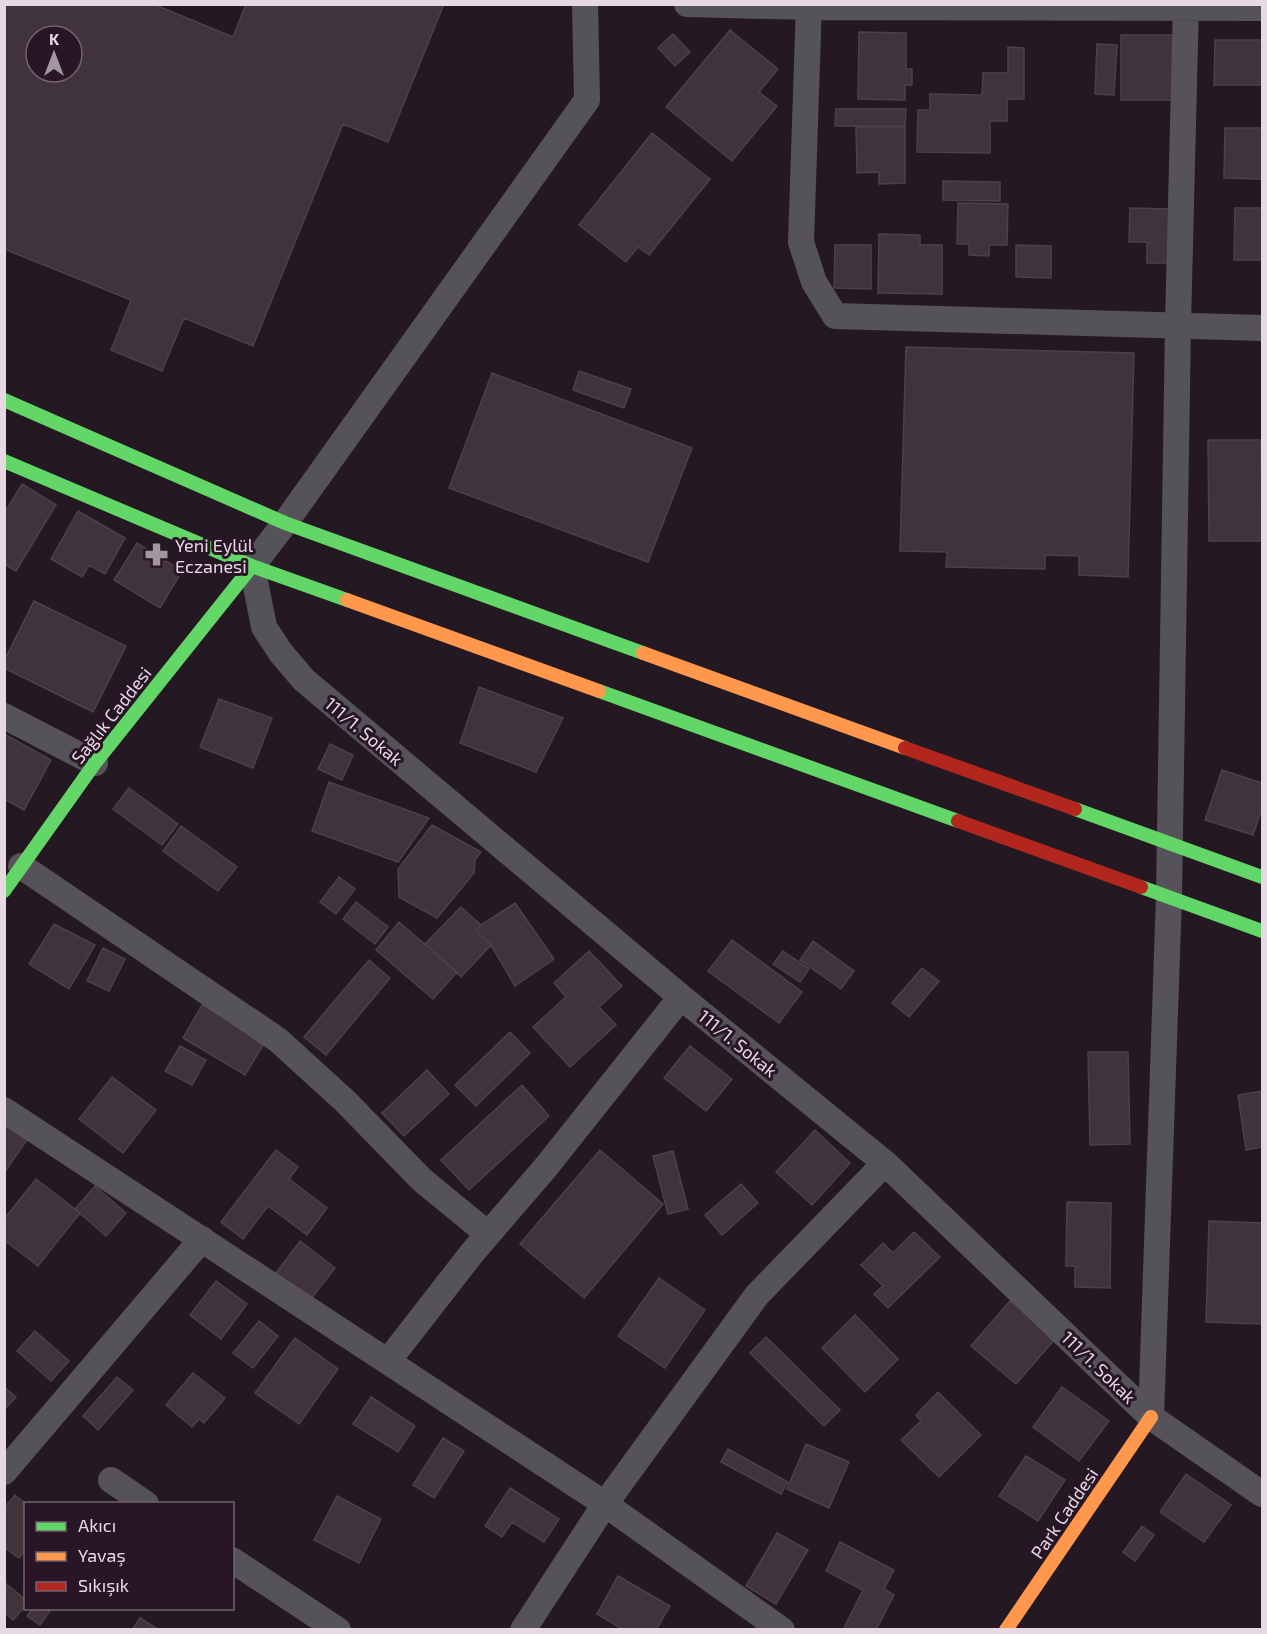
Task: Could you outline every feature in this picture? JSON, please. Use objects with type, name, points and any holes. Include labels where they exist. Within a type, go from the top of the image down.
[{"type":"street","points":[[252,566],[587,100],[585,4]]},
{"type":"street","points":[[687,4],[1263,8]]},
{"type":"street","points":[[809,6],[801,242],[814,282],[835,316],[1263,328]]},
{"type":"street","points":[[1151,1417],[1169,896],[1178,324],[1186,7]]},
{"type":"street","points":[[4,400],[285,523],[1263,877]]},
{"type":"street","points":[[4,460],[252,566],[1263,931]]},
{"type":"street","name":"Sağlık Caddesi","points":[[4,891],[95,763],[252,566]]},
{"type":"street","name":"111/1. Sokak","points":[[252,566],[264,627],[281,653],[304,680],[681,996],[885,1163],[1151,1417],[1263,1494]]},
{"type":"street","points":[[4,716],[95,763]]},
{"type":"street","points":[[21,866],[278,1040],[345,1101],[422,1179],[488,1234]]},
{"type":"street","points":[[388,1361],[681,996]]},
{"type":"street","points":[[4,1110],[605,1504],[782,1629]]},
{"type":"street","points":[[523,1629],[605,1504],[758,1295],[885,1163]]},
{"type":"street","points":[[4,1472],[202,1239]]},
{"type":"street","name":"Park Caddesi","points":[[1006,1629],[1151,1417]]},
{"type":"street","points":[[111,1480],[144,1502]]},
{"type":"street","points":[[234,1561],[338,1629]]},
{"type":"building","points":[[4,4],[153,4],[233,37],[246,4],[444,4],[388,142],[343,124],[253,346],[184,318],[162,371],[111,350],[131,300],[4,249]]},
{"type":"building","points":[[730,30],[778,69],[759,92],[777,106],[732,161],[666,107]]},
{"type":"building","points":[[859,32],[906,33],[906,69],[912,69],[912,85],[905,85],[905,100],[858,99]]},
{"type":"building","points":[[673,34],[690,52],[675,66],[658,48]]},
{"type":"building","points":[[1121,35],[1175,35],[1175,100],[1121,100]]},
{"type":"building","points":[[1215,40],[1262,40],[1262,85],[1214,85]]},
{"type":"building","points":[[1097,44],[1117,45],[1114,95],[1095,94]]},
{"type":"building","points":[[1008,47],[1024,48],[1024,99],[1007,99],[1007,121],[990,121],[990,153],[917,152],[918,110],[930,110],[930,94],[982,95],[983,73],[1008,73]]},
{"type":"building","points":[[836,109],[906,109],[905,126],[835,126]]},
{"type":"building","points":[[856,127],[905,127],[905,183],[879,184],[879,172],[857,173]]},
{"type":"building","points":[[1225,128],[1262,128],[1262,179],[1224,178]]},
{"type":"building","points":[[652,133],[710,179],[649,255],[638,247],[626,262],[579,225]]},
{"type":"building","points":[[943,181],[1000,182],[1000,201],[943,200]]},
{"type":"building","points":[[958,203],[1008,204],[1007,245],[989,245],[989,256],[969,255],[969,244],[957,244]]},
{"type":"building","points":[[1130,208],[1172,209],[1171,263],[1147,263],[1147,242],[1129,242]]},
{"type":"building","points":[[1235,208],[1262,208],[1262,260],[1234,260]]},
{"type":"building","points":[[879,234],[920,235],[920,245],[942,245],[942,294],[878,293]]},
{"type":"building","points":[[835,245],[871,245],[871,289],[834,288]]},
{"type":"building","points":[[1016,245],[1051,246],[1051,278],[1016,277]]},
{"type":"building","points":[[906,347],[1134,353],[1128,577],[1079,575],[1079,556],[1045,555],[1045,569],[946,567],[947,552],[900,551]]},
{"type":"building","points":[[579,371],[631,389],[624,408],[573,390]]},
{"type":"building","points":[[492,373],[692,448],[648,562],[449,488]]},
{"type":"building","points":[[1208,440],[1261,440],[1262,541],[1209,541]]},
{"type":"building","points":[[22,484],[56,505],[16,571],[4,564],[4,514]]},
{"type":"building","points":[[78,511],[125,538],[105,574],[89,565],[82,577],[51,559]]},
{"type":"building","points":[[137,543],[182,571],[160,608],[114,580]]},
{"type":"building","points":[[34,601],[126,646],[93,712],[4,668],[4,661]]},
{"type":"building","points":[[479,687],[563,718],[536,772],[460,743]]},
{"type":"building","points":[[219,699],[272,718],[253,768],[200,747]]},
{"type":"building","points":[[4,734],[51,760],[24,810],[4,799]]},
{"type":"building","points":[[330,744],[353,755],[342,780],[318,769]]},
{"type":"building","points":[[1222,770],[1262,783],[1262,808],[1253,835],[1205,820]]},
{"type":"building","points":[[329,782],[429,818],[398,862],[312,831]]},
{"type":"building","points":[[129,788],[178,824],[162,845],[113,809]]},
{"type":"building","points":[[432,825],[481,852],[475,860],[474,873],[437,918],[399,897],[398,869]]},
{"type":"building","points":[[181,826],[237,867],[218,891],[163,851]]},
{"type":"building","points":[[339,877],[355,889],[336,914],[320,902]]},
{"type":"building","points":[[356,902],[388,927],[375,944],[343,919]]},
{"type":"building","points":[[515,903],[554,959],[515,986],[491,945],[476,931],[481,925]]},
{"type":"building","points":[[461,907],[481,925],[476,931],[491,945],[461,977],[425,944]]},
{"type":"building","points":[[399,922],[457,972],[433,999],[376,950]]},
{"type":"building","points":[[54,924],[95,945],[69,989],[29,964]]},
{"type":"building","points":[[732,940],[802,992],[779,1023],[708,971]]},
{"type":"building","points":[[813,941],[854,971],[841,989],[800,960]]},
{"type":"building","points":[[103,948],[125,959],[109,991],[87,981]]},
{"type":"building","points":[[589,951],[622,986],[599,1007],[616,1025],[570,1067],[533,1027],[566,997],[554,983]]},
{"type":"building","points":[[783,951],[809,969],[800,982],[773,964]]},
{"type":"building","points":[[369,960],[390,978],[326,1055],[304,1037]]},
{"type":"building","points":[[922,968],[939,981],[909,1017],[892,1003]]},
{"type":"building","points":[[202,1005],[265,1042],[245,1075],[183,1038]]},
{"type":"building","points":[[510,1032],[530,1053],[476,1106],[455,1085]]},
{"type":"building","points":[[180,1046],[206,1060],[192,1085],[165,1071]]},
{"type":"building","points":[[690,1046],[732,1079],[706,1111],[664,1078]]},
{"type":"building","points":[[1088,1052],[1128,1052],[1130,1144],[1090,1145]]},
{"type":"building","points":[[427,1070],[449,1094],[404,1136],[382,1113]]},
{"type":"building","points":[[112,1077],[156,1110],[123,1153],[79,1119]]},
{"type":"building","points":[[522,1085],[549,1116],[469,1190],[441,1160]]},
{"type":"building","points":[[1262,1091],[1262,1147],[1246,1150],[1238,1095]]},
{"type":"building","points":[[4,1124],[27,1140],[4,1173]]},
{"type":"building","points":[[815,1130],[850,1163],[812,1205],[776,1172]]},
{"type":"building","points":[[276,1150],[298,1167],[289,1179],[327,1208],[307,1235],[268,1206],[243,1239],[221,1222]]},
{"type":"building","points":[[600,1150],[663,1204],[584,1298],[520,1244]]},
{"type":"building","points":[[673,1151],[688,1209],[668,1214],[653,1156]]},
{"type":"building","points":[[36,1179],[80,1213],[38,1266],[4,1240],[4,1219]]},
{"type":"building","points":[[741,1184],[758,1203],[722,1235],[705,1215]]},
{"type":"building","points":[[95,1186],[126,1213],[106,1236],[75,1209]]},
{"type":"building","points":[[1067,1202],[1111,1203],[1110,1288],[1075,1287],[1075,1266],[1066,1266]]},
{"type":"building","points":[[1209,1221],[1262,1223],[1262,1324],[1206,1322]]},
{"type":"building","points":[[914,1232],[940,1257],[888,1308],[874,1294],[883,1286],[861,1265],[883,1243],[893,1253]]},
{"type":"building","points":[[300,1241],[335,1268],[311,1299],[276,1273]]},
{"type":"building","points":[[659,1278],[705,1310],[665,1368],[618,1336]]},
{"type":"building","points":[[216,1281],[247,1304],[221,1339],[190,1315]]},
{"type":"building","points":[[1010,1301],[1055,1339],[1016,1384],[971,1346]]},
{"type":"building","points":[[855,1315],[898,1359],[865,1392],[822,1348]]},
{"type":"building","points":[[259,1321],[278,1336],[253,1368],[233,1353]]},
{"type":"building","points":[[35,1331],[69,1361],[51,1381],[17,1351]]},
{"type":"building","points":[[766,1337],[840,1410],[824,1426],[750,1353]]},
{"type":"building","points":[[295,1338],[338,1369],[299,1424],[255,1393]]},
{"type":"building","points":[[193,1373],[225,1398],[204,1423],[199,1419],[192,1427],[166,1405]]},
{"type":"building","points":[[117,1377],[133,1390],[98,1430],[83,1416]]},
{"type":"building","points":[[4,1387],[16,1397],[4,1410]]},
{"type":"building","points":[[1062,1387],[1109,1421],[1079,1461],[1033,1427]]},
{"type":"building","points":[[938,1392],[981,1435],[939,1477],[901,1440],[921,1421],[916,1415]]},
{"type":"building","points":[[371,1397],[415,1426],[398,1452],[353,1424]]},
{"type":"building","points":[[443,1438],[464,1451],[434,1498],[413,1485]]},
{"type":"building","points":[[806,1444],[849,1462],[829,1508],[787,1489]]},
{"type":"building","points":[[728,1449],[788,1482],[781,1494],[721,1462]]},
{"type":"building","points":[[1026,1456],[1065,1480],[1038,1521],[999,1496]]},
{"type":"building","points":[[1186,1474],[1231,1505],[1204,1542],[1160,1512]]},
{"type":"building","points":[[510,1488],[559,1519],[544,1542],[512,1522],[502,1537],[485,1526]]},
{"type":"building","points":[[15,1495],[24,1502],[24,1552],[19,1558],[4,1547],[4,1508]]},
{"type":"building","points":[[337,1496],[381,1519],[359,1563],[314,1540]]},
{"type":"building","points":[[1142,1526],[1154,1535],[1135,1561],[1123,1552]]},
{"type":"building","points":[[777,1533],[808,1550],[776,1604],[746,1586]]},
{"type":"building","points":[[840,1542],[894,1570],[884,1589],[894,1595],[876,1630],[843,1630],[863,1590],[826,1571]]},
{"type":"building","points":[[618,1576],[670,1606],[656,1630],[624,1630],[597,1614]]},
{"type":"building","points":[[4,1582],[24,1598],[24,1607],[13,1620],[4,1612]]},
{"type":"building","points":[[32,1610],[51,1610],[40,1625],[27,1616]]},
{"type":"building","points":[[140,1618],[156,1628],[155,1630],[132,1630]]},
{"type":"traffic: fast","points":[[4,400],[285,523],[643,653]]},
{"type":"traffic: fast","points":[[4,461],[252,566],[347,600]]},
{"type":"traffic: fast","points":[[4,891],[95,763],[252,566]]},
{"type":"traffic: fast","points":[[599,691],[958,821]]},
{"type":"traffic: fast","points":[[1075,809],[1262,877]]},
{"type":"traffic: fast","points":[[1141,887],[1262,931]]},
{"type":"traffic: slow","points":[[347,600],[599,691]]},
{"type":"traffic: slow","points":[[643,653],[905,748]]},
{"type":"traffic: slow","points":[[1006,1630],[1151,1417]]},
{"type":"traffic: jam","points":[[905,748],[1075,809]]},
{"type":"traffic: jam","points":[[958,821],[1141,887]]},
{"type":"place","name":"Yeni Eylül Eczanesi","points":[[157,555]]}]
